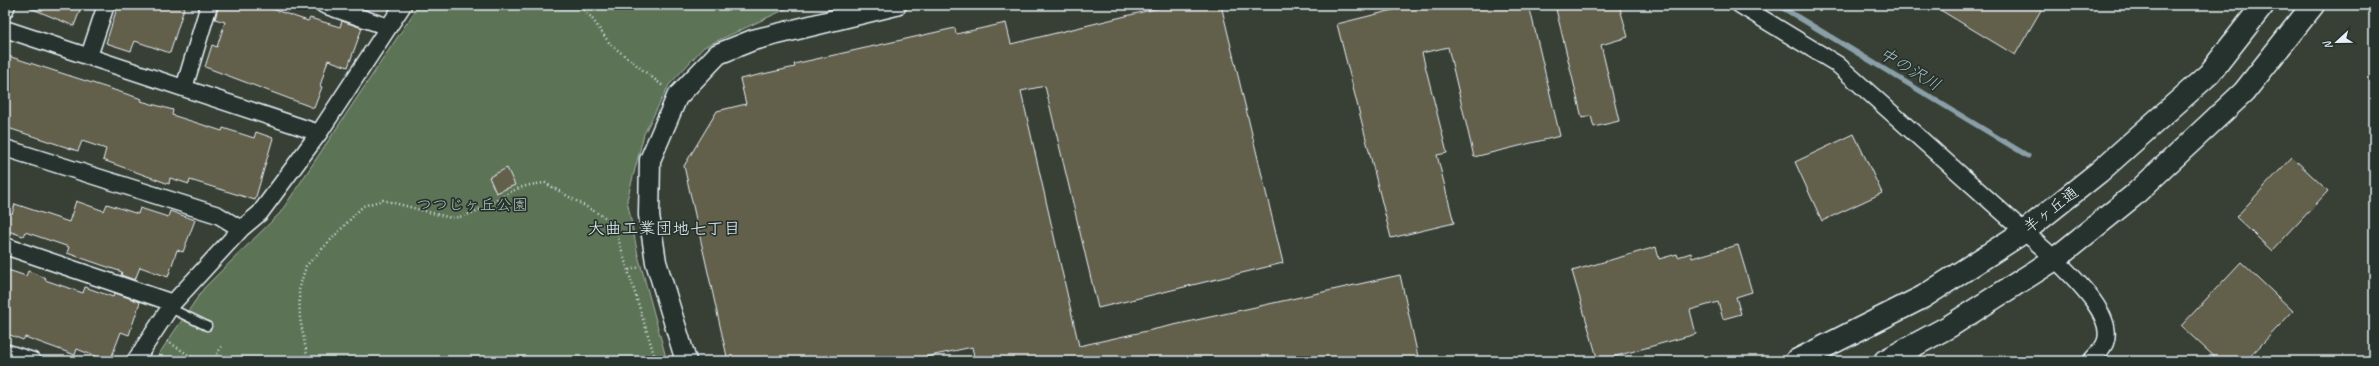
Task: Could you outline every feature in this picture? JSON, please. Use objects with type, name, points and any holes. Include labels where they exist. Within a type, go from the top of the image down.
[{"type":"main road","name":"羊ヶ丘通","points":[[1796,361],[1923,297],[2025,231],[2099,172],[2209,74],[2264,5]]},
{"type":"main road","points":[[1885,361],[1950,326],[2055,259],[2133,196],[2244,92],[2313,5]]},
{"type":"street","points":[[5,10],[7,5]]},
{"type":"street","points":[[89,56],[106,5]]},
{"type":"street","points":[[184,88],[209,5]]},
{"type":"street","points":[[324,5],[388,27]]},
{"type":"street","points":[[135,361],[171,306],[241,229],[260,213],[318,133],[403,5]]},
{"type":"street","points":[[686,361],[656,262],[649,215],[650,160],[677,97],[718,54],[754,40],[896,5]]},
{"type":"street","points":[[1740,5],[1837,64],[2025,231],[2084,288],[2104,318],[2105,343],[2092,361]]},
{"type":"street","points":[[5,29],[318,133]]},
{"type":"street","points":[[5,149],[218,215],[241,229]]},
{"type":"street","points":[[5,246],[171,306]]},
{"type":"street","points":[[5,352],[33,361]]},
{"type":"lane","points":[[171,306],[207,326]]},
{"type":"path","points":[[578,5],[591,17],[610,44],[677,97]]},
{"type":"path","points":[[308,361],[300,318],[299,290],[306,266],[363,206],[383,200],[451,218],[462,217],[474,213],[518,188],[545,183],[613,222],[656,361]]},
{"type":"path","points":[[154,332],[198,361]]},
{"type":"path","points":[[213,361],[223,344]]},
{"type":"green space","name":"つつじヶ丘公園","points":[[419,5],[808,5],[786,9],[704,47],[669,85],[644,134],[627,200],[638,255],[667,361],[154,361],[204,288],[280,213]]},
{"type":"building","points":[[23,5],[82,5],[74,26]]},
{"type":"building","points":[[118,5],[185,5],[170,53],[135,41],[131,51],[106,43]]},
{"type":"building","points":[[219,5],[270,5],[269,8],[308,21],[310,18],[340,27],[342,21],[362,28],[348,67],[328,60],[320,86],[322,87],[314,108],[205,67],[212,45],[217,47],[225,22],[215,19]]},
{"type":"building","points":[[1171,5],[1221,5],[1283,263],[1098,308],[1045,86],[1021,91],[1079,346],[1400,275],[1419,361],[975,361],[972,347],[907,361],[728,361],[684,166],[717,111],[746,104],[740,79],[795,67],[794,64],[955,28],[956,34],[1006,23],[1011,44]]},
{"type":"building","points":[[1413,5],[1529,5],[1560,136],[1474,157],[1448,47],[1422,53],[1447,153],[1437,155],[1454,223],[1391,238],[1337,24]]},
{"type":"building","points":[[1555,5],[1619,5],[1628,37],[1601,45],[1619,121],[1594,127],[1591,116],[1582,118]]},
{"type":"building","points":[[1932,5],[2044,5],[2015,55]]},
{"type":"building","points":[[5,55],[142,99],[141,101],[173,110],[172,115],[222,131],[223,128],[254,138],[256,132],[273,138],[255,200],[190,180],[189,184],[170,178],[169,184],[103,160],[106,149],[82,141],[78,151],[5,127]]},
{"type":"building","points":[[1854,134],[1882,193],[1822,221],[1795,162]]},
{"type":"building","points":[[2292,157],[2328,191],[2272,251],[2236,217]]},
{"type":"building","points":[[507,168],[515,185],[496,193],[489,177]]},
{"type":"building","points":[[76,201],[104,211],[107,204],[138,214],[140,208],[168,217],[170,211],[195,220],[183,252],[177,250],[168,277],[140,267],[135,280],[121,275],[122,272],[67,253],[69,247],[25,232],[23,236],[5,230],[5,211],[12,214],[15,204],[69,222]]},
{"type":"building","points":[[1738,245],[1752,292],[1736,297],[1741,314],[1723,319],[1718,302],[1690,310],[1696,334],[1598,361],[1572,271],[1656,247],[1659,259],[1677,254],[1678,257],[1691,253],[1692,258]]},
{"type":"building","points":[[2241,262],[2293,311],[2246,361],[2219,361],[2181,326]]},
{"type":"building","points":[[5,269],[26,276],[28,271],[46,278],[45,280],[83,293],[85,287],[113,297],[115,293],[140,302],[129,335],[121,332],[110,361],[107,361],[77,349],[75,355],[25,337],[23,340],[5,333]]},
{"type":"waterway","name":"中の沢川","points":[[1778,5],[2028,156]]},
{"type":"district","name":"大曲工業団地七丁目","points":[[664,228]]}]
